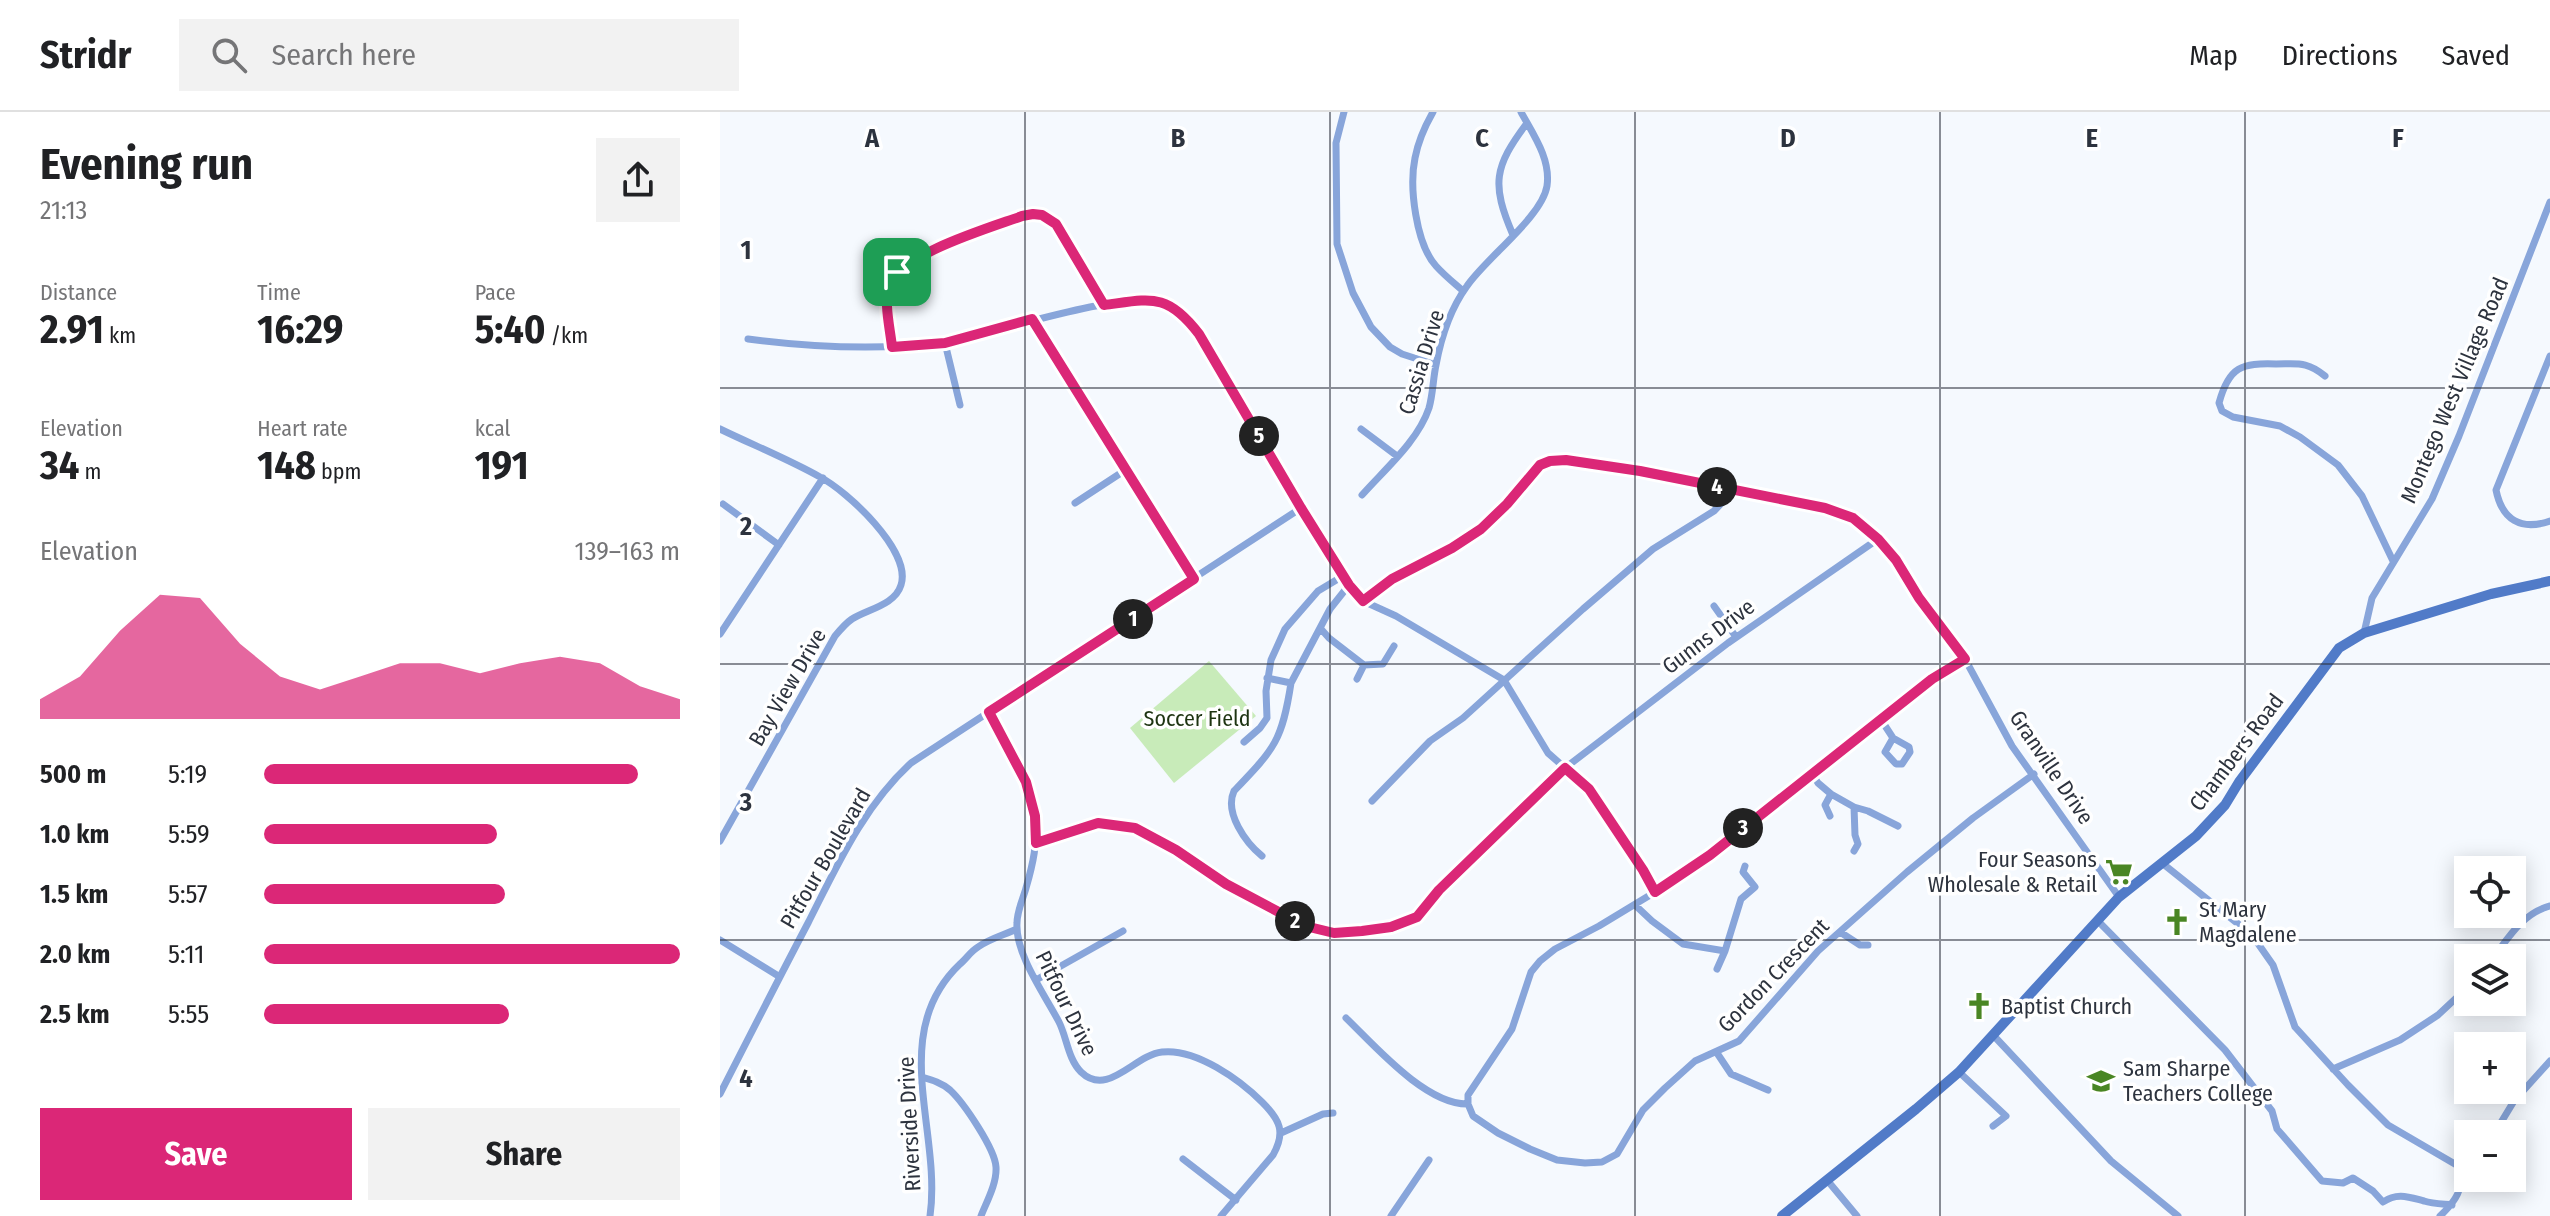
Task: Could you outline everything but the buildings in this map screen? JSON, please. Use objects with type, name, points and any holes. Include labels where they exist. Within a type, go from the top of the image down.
[{"type":"street","points":[[1344,112],[1336,143],[1337,244],[1353,293],[1371,327],[1390,347],[1436,365]]},
{"type":"street","points":[[1433,112],[1425,125],[1415,158],[1413,194],[1419,231],[1434,264],[1463,291]]},
{"type":"street","name":"Cassia Drive","points":[[1362,495],[1420,427],[1429,406],[1442,337],[1463,291],[1540,202],[1546,189],[1543,153],[1521,112]]},
{"type":"street","points":[[1513,235],[1498,189],[1500,169],[1508,148],[1527,123]]},
{"type":"street","name":"Montego West Village Road","points":[[2364,633],[2372,598],[2432,499],[2550,202]]},
{"type":"street","points":[[892,347],[887,300],[891,281],[897,272],[957,240],[1022,216],[1042,215],[1056,224],[1104,305]]},
{"type":"street","points":[[748,339],[802,346],[892,347],[945,343],[1032,319],[1148,299],[1163,302],[1177,310],[1199,334],[1349,585],[1363,601],[1396,616],[1504,680],[1548,753],[1589,789],[1655,892]]},
{"type":"street","points":[[1032,319],[1194,579]]},
{"type":"street","points":[[945,343],[960,405]]},
{"type":"street","points":[[2550,356],[2496,490],[2498,502],[2514,521],[2537,525],[2550,521]]},
{"type":"street","points":[[2325,376],[2307,364],[2253,362],[2231,376],[2219,403],[2222,411],[2233,417],[2280,426],[2338,465],[2362,496],[2393,561]]},
{"type":"street","name":"Bay View Drive","points":[[720,429],[823,478],[851,501],[891,543],[901,565],[901,587],[893,597],[851,619],[835,636],[720,841]]},
{"type":"street","points":[[1361,429],[1397,456]]},
{"type":"street","name":"Granville Drive","points":[[1363,601],[1392,579],[1481,529],[1540,465],[1550,461],[1566,460],[1640,471],[1825,508],[1853,518],[1878,539],[1896,560],[1919,598],[1965,659],[2012,746],[2119,897]]},
{"type":"street","points":[[1075,503],[1127,469]]},
{"type":"street","points":[[721,631],[823,478]]},
{"type":"street","points":[[1372,801],[1430,741],[1463,718],[1653,549],[1714,511],[1734,490]]},
{"type":"street","points":[[723,504],[779,545]]},
{"type":"street","name":"Pitfour Boulevard","points":[[720,1093],[844,851],[872,805],[892,781],[911,763],[1301,508]]},
{"type":"street","name":"Gunns Drive","points":[[1036,843],[1098,823],[1135,828],[1176,850],[1226,884],[1305,926],[1334,933],[1391,927],[1417,917],[1439,890],[1565,768],[1736,637],[1878,539]]},
{"type":"street","points":[[1244,742],[1267,718],[1267,678],[1276,645],[1285,629],[1318,591],[1343,576]]},
{"type":"street","name":"Chambers Road","points":[[1782,1216],[1959,1072],[2119,897],[2196,836],[2225,805],[2339,648],[2364,633],[2491,594],[2550,581]]},
{"type":"street","points":[[1262,856],[1249,846],[1231,804],[1231,797],[1275,745],[1283,728],[1291,683],[1330,609],[1349,585]]},
{"type":"street","points":[[1714,606],[1736,637]]},
{"type":"street","points":[[1321,629],[1364,665],[1383,664],[1394,646]]},
{"type":"street","points":[[1346,1018],[1413,1081],[1453,1101],[1468,1104],[1468,1095],[1512,1029],[1531,972],[1540,961],[1555,949],[1635,905],[1710,855],[1880,718],[1965,659]]},
{"type":"street","points":[[1357,679],[1364,665]]},
{"type":"street","points":[[1267,678],[1291,683]]},
{"type":"street","name":"Pitfour Drive","points":[[989,712],[1026,782],[1035,816],[1034,860],[1017,919],[1022,951],[1061,1026],[1080,1071],[1099,1081],[1113,1078],[1143,1058],[1160,1052],[1192,1057],[1225,1072],[1254,1094],[1274,1113],[1281,1133]]},
{"type":"street","points":[[1880,718],[1893,738]]},
{"type":"street","name":"Gordon Crescent","points":[[1468,1104],[1473,1116],[1498,1133],[1557,1160],[1602,1162],[1617,1154],[1643,1110],[1665,1088],[1695,1061],[1739,1041],[1818,951],[1907,872],[1973,818],[2034,774]]},
{"type":"street","points":[[1813,775],[1831,794],[1898,826]]},
{"type":"street","points":[[1830,816],[1825,805],[1831,794]]},
{"type":"street","points":[[1854,807],[1858,844],[1854,851]]},
{"type":"street","points":[[2162,863],[2252,935],[2273,965],[2295,1027],[2333,1069],[2388,1125],[2454,1164]]},
{"type":"street","points":[[1717,969],[1741,899],[1755,887],[1743,872],[1745,866]]},
{"type":"street","points":[[1635,905],[1683,944],[1725,951]]},
{"type":"street","points":[[2504,944],[2537,909],[2550,906]]},
{"type":"street","points":[[2097,920],[2225,1050],[2272,1111],[2277,1129],[2322,1181],[2343,1183],[2353,1178],[2383,1202],[2408,1195],[2426,1203],[2452,1205]]},
{"type":"street","name":"Riverside Drive","points":[[930,1216],[932,1190],[920,1061],[925,1016],[946,977],[978,947],[1017,929]]},
{"type":"street","points":[[1036,980],[1123,931]]},
{"type":"street","points":[[1840,932],[1860,945],[1868,945]]},
{"type":"street","points":[[720,940],[780,977]]},
{"type":"street","points":[[2333,1069],[2400,1040],[2438,1015],[2454,1000]]},
{"type":"street","points":[[1994,1036],[2111,1161],[2178,1216]]},
{"type":"street","points":[[1717,1053],[1731,1074],[1768,1090]]},
{"type":"street","points":[[2502,1120],[2514,1101],[2550,1061]]},
{"type":"street","points":[[1959,1072],[2006,1116],[1993,1126]]},
{"type":"street","points":[[922,1077],[949,1089],[993,1154],[996,1167],[994,1180],[981,1216]]},
{"type":"street","points":[[1221,1216],[1273,1155],[1281,1133],[1323,1114],[1333,1113]]},
{"type":"street","points":[[1183,1159],[1236,1200]]},
{"type":"street","points":[[1391,1216],[1429,1160]]},
{"type":"street","points":[[1827,1180],[1857,1216]]},
{"type":"street","points":[[2440,1216],[2452,1205],[2458,1192]]},
{"type":"green space","name":"Soccer Field","points":[[1209,661],[1256,716],[1174,783],[1130,728]]},
{"type":"place","name":"Four Seasons Wholesale & Retail","points":[[2119,872]]},
{"type":"place","name":"St Mary Magdalene","points":[[2177,922]]},
{"type":"place","name":"Baptist Church","points":[[1979,1006]]},
{"type":"place","name":"Sam Sharpe Teachers College","points":[[2101,1081]]},
{"type":"route","points":[[1033,214],[1049,218],[1056,224],[1104,305],[1148,299],[1163,302],[1188,319],[1301,508],[1349,585],[1363,601],[1392,579],[1481,529],[1540,465],[1566,460],[1640,471],[1825,508],[1853,518],[1870,530],[1896,560],[1919,598],[1965,659],[1880,718],[1811,777],[1750,821],[1710,855],[1655,892],[1589,789],[1565,768],[1439,890],[1417,917],[1391,927],[1334,933],[1305,926],[1226,884],[1176,850],[1135,828],[1098,823],[1036,843],[1035,816],[1026,782],[989,712],[1194,579],[1032,319],[945,343],[892,347],[887,300],[891,281],[897,272],[957,240],[1022,216],[1033,214]]}]
